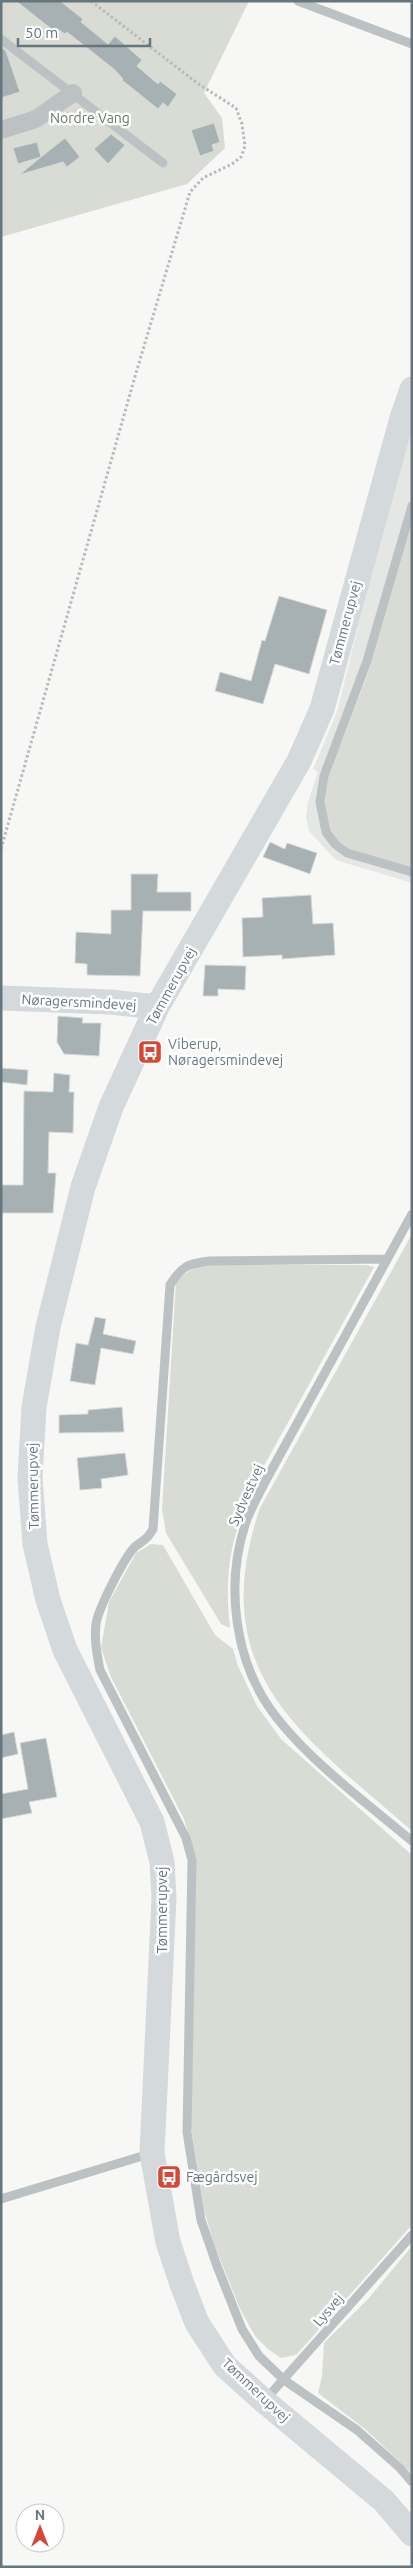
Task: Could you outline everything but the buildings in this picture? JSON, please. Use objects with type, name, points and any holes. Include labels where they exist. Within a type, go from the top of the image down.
[{"type":"street","points":[[1,130],[36,120],[72,94]]},
{"type":"street","name":"Tømmerupvej","points":[[412,390],[402,418],[322,709],[300,761],[157,1007],[111,1107],[83,1187],[48,1328],[34,1407],[30,1478],[35,1544],[48,1600],[65,1650],[152,1822],[162,1862],[164,1898],[152,2153],[168,2242],[197,2323],[225,2366],[384,2501],[412,2534]]},
{"type":"street","name":"Nøragersmindevej","points":[[1,998],[110,1002],[157,1007]]},
{"type":"lane","points":[[298,1],[412,44]]},
{"type":"lane","points":[[1,39],[163,163]]},
{"type":"lane","points":[[412,506],[367,661],[324,776],[320,802],[326,832],[335,844],[347,854],[412,872]]},
{"type":"lane","name":"Sydvestvej","points":[[412,1214],[270,1473],[247,1519],[237,1560],[234,1601],[240,1643],[255,1682],[276,1718],[304,1748],[412,1841]]},
{"type":"lane","points":[[387,1259],[209,1261],[190,1264],[179,1271],[170,1285],[153,1529],[148,1539],[133,1548],[96,1622],[95,1645],[100,1670],[186,1838],[192,1860],[187,2132],[201,2220],[242,2329],[259,2356],[284,2380],[356,2430],[400,2468],[412,2482]]},
{"type":"lane","points":[[1,2198],[152,2153]]},
{"type":"lane","name":"Lysvej","points":[[264,2401],[412,2235]]},
{"type":"path","points":[[1,849],[133,382],[190,192],[203,178],[232,164],[241,157],[245,146],[242,124],[236,108],[196,84],[91,1]]},
{"type":"shaded area","points":[[412,427],[412,883],[336,860],[309,831],[306,817],[308,802],[318,772],[313,769],[337,712],[398,464]]},
{"type":"green space","name":"Nordre Vang","points":[[1,1],[249,1],[204,93],[222,118],[225,148],[187,184],[1,237]]},
{"type":"green space","points":[[412,523],[412,869],[351,851],[334,837],[326,820],[325,804],[328,778],[369,671]]},
{"type":"green space","points":[[412,1234],[412,1831],[334,1763],[300,1730],[273,1695],[254,1657],[245,1614],[246,1565],[260,1508]]},
{"type":"green space","points":[[208,1265],[366,1265],[374,1267],[260,1473],[243,1513],[232,1548],[229,1566],[228,1605],[230,1628],[221,1624],[166,1533],[162,1509],[176,1282],[190,1270]]},
{"type":"green space","points":[[151,1544],[163,1545],[215,1635],[233,1649],[238,1666],[257,1706],[281,1739],[412,1855],[412,2225],[296,2355],[281,2358],[268,2349],[255,2336],[240,2309],[214,2244],[204,2210],[191,2126],[196,1858],[184,1819],[111,1677],[101,1648],[109,1602],[136,1553]]},
{"type":"green space","points":[[412,2246],[412,2473],[365,2429],[318,2393],[322,2376],[324,2343],[369,2298]]},
{"type":"place","name":"Viberup, Nøragersmindevej","points":[[150,1052]]},
{"type":"place","name":"Fægårdsvej","points":[[169,2177]]}]
